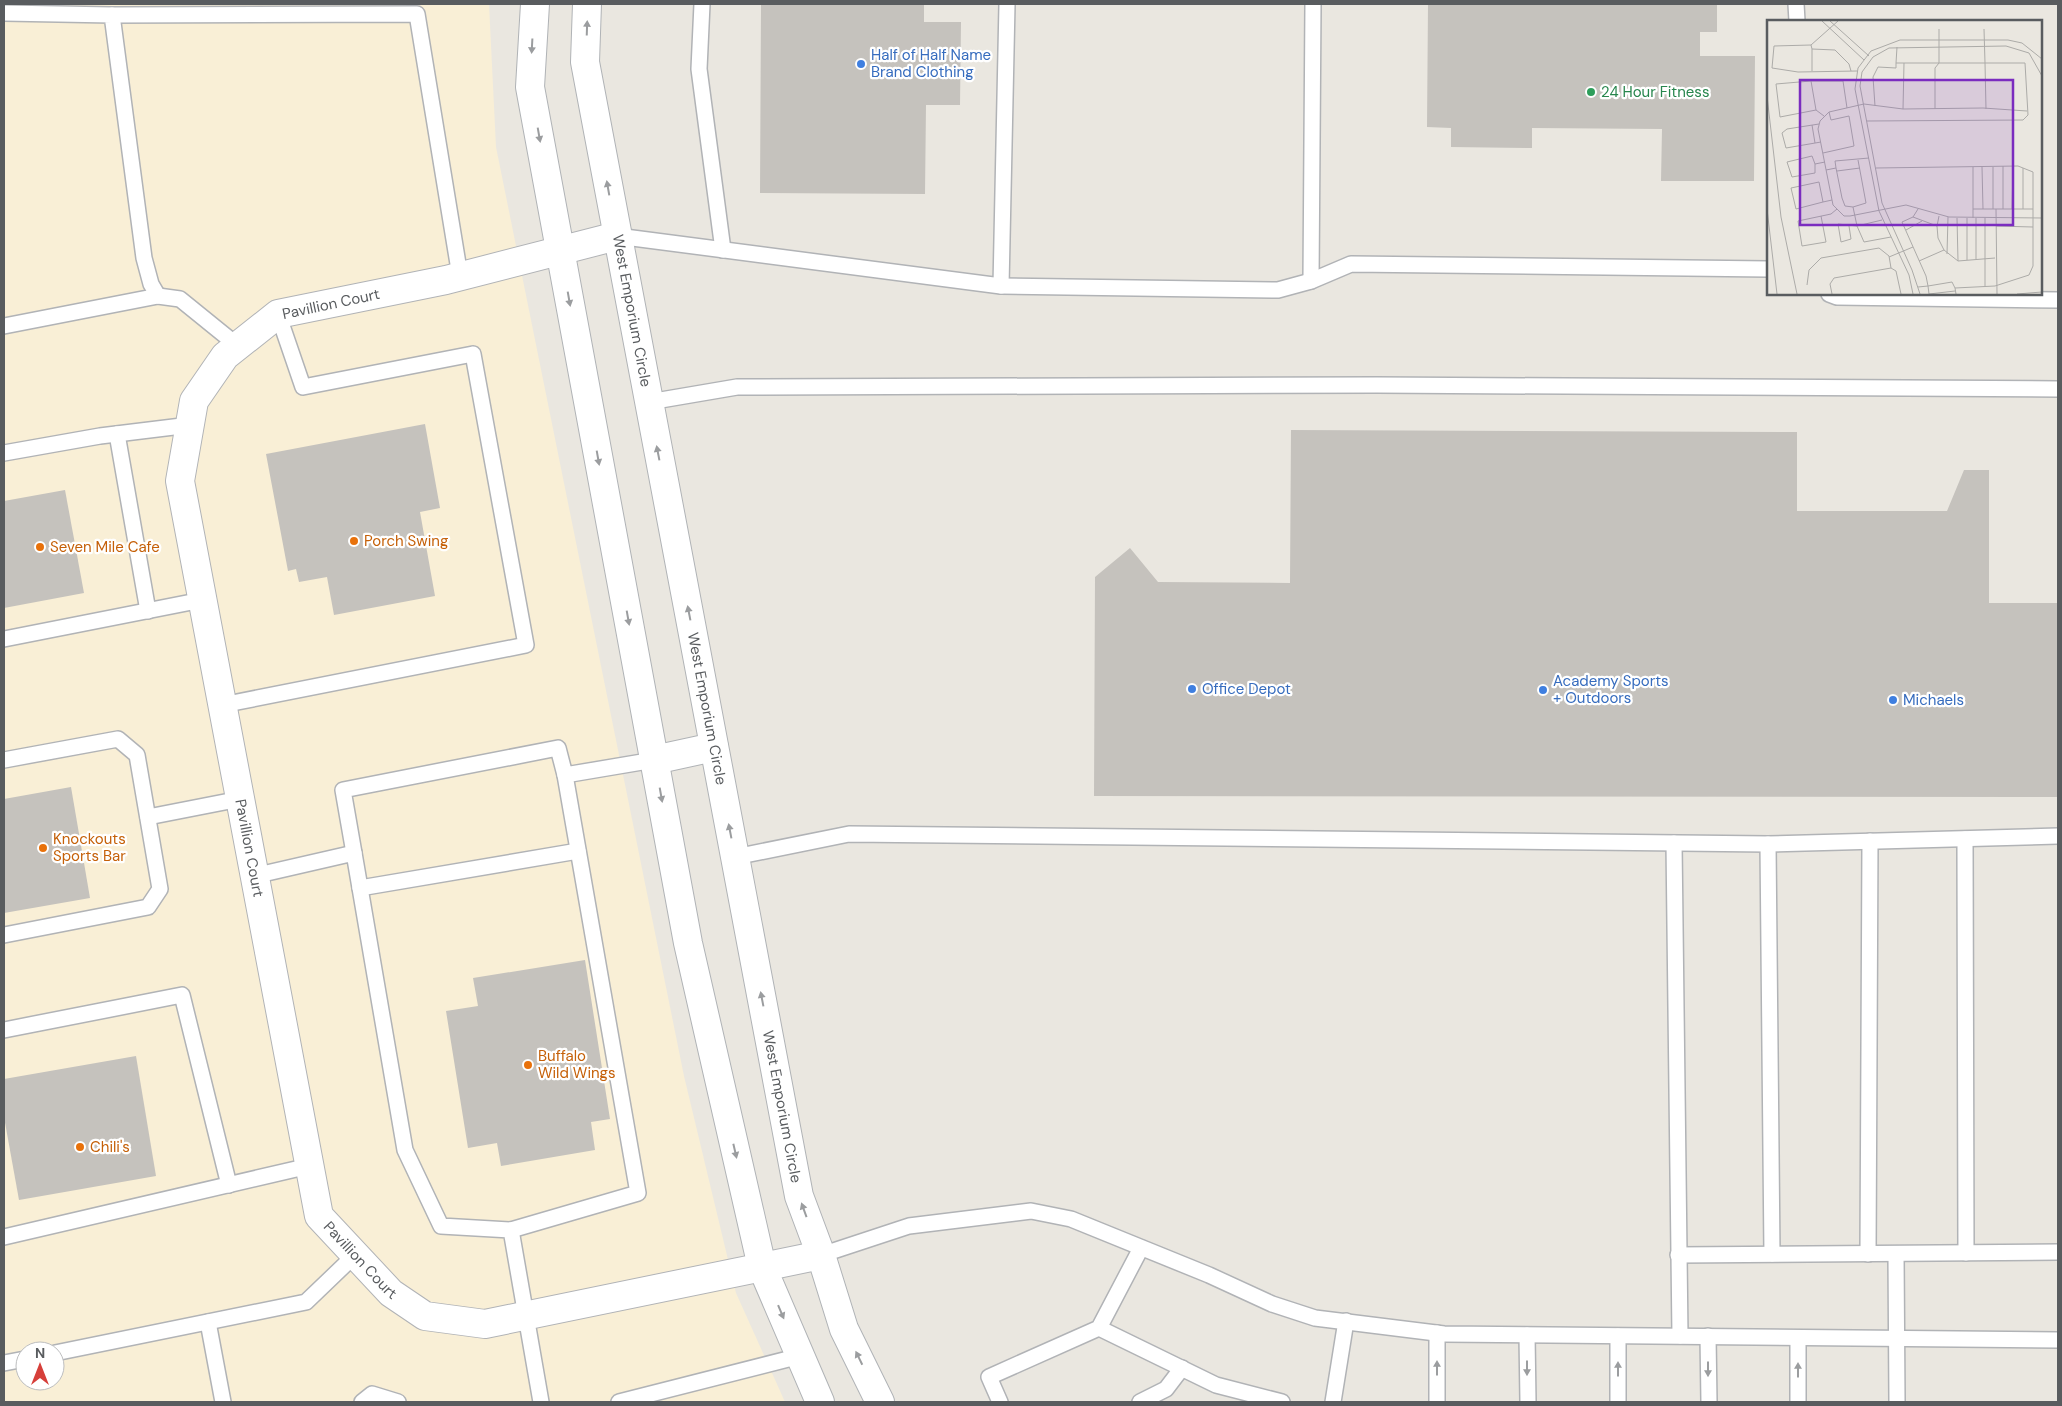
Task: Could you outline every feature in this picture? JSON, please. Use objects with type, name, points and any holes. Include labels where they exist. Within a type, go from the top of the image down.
[{"type":"street","points":[[535,4],[530,88],[688,943],[762,1267],[820,1402]]},
{"type":"street","name":"West Emporium Circle","points":[[588,4],[585,62],[799,1196],[821,1255],[844,1329],[880,1402]]},
{"type":"street","name":"Pavillion Court","points":[[617,236],[460,276],[278,314],[225,356],[194,401],[180,481],[319,1216],[391,1293],[425,1316],[485,1324],[821,1255]]},
{"type":"street","points":[[654,760],[714,746]]},
{"type":"lane","points":[[702,4],[699,69],[724,250]]},
{"type":"lane","points":[[1001,286],[1007,4]]},
{"type":"lane","points":[[1312,281],[1314,4]]},
{"type":"lane","points":[[1796,4],[1797,20]]},
{"type":"lane","points":[[4,13],[112,15],[417,14],[460,276]]},
{"type":"lane","points":[[112,15],[144,258],[151,284],[158,296]]},
{"type":"lane","points":[[617,236],[1001,286],[1278,290],[1312,281],[1351,264],[1767,269]]},
{"type":"lane","points":[[1832,295],[1837,297],[2058,300]]},
{"type":"lane","points":[[4,326],[158,296],[180,299],[238,346]]},
{"type":"lane","points":[[222,705],[526,645],[473,354],[303,387],[278,314]]},
{"type":"lane","points":[[649,402],[738,386],[1387,385],[2058,389]]},
{"type":"lane","points":[[4,453],[116,434],[190,425]]},
{"type":"lane","points":[[116,434],[148,610]]},
{"type":"lane","points":[[4,639],[202,600]]},
{"type":"lane","points":[[4,760],[118,739],[137,755],[160,889],[148,907],[4,935]]},
{"type":"lane","points":[[558,748],[565,775],[638,1193],[511,1230],[442,1226],[405,1150],[343,790],[558,748]]},
{"type":"lane","points":[[565,775],[654,760]]},
{"type":"lane","points":[[148,817],[240,799]]},
{"type":"lane","points":[[735,857],[849,834],[1674,844],[1768,844],[2058,836]]},
{"type":"lane","points":[[1965,839],[1966,1253]]},
{"type":"lane","points":[[1868,1254],[1870,841]]},
{"type":"lane","points":[[1674,844],[1680,1336]]},
{"type":"lane","points":[[1768,844],[1772,1254]]},
{"type":"lane","points":[[360,888],[578,850]]},
{"type":"lane","points":[[254,876],[354,854]]},
{"type":"lane","points":[[4,1030],[182,995],[229,1185]]},
{"type":"lane","points":[[4,1237],[309,1166]]},
{"type":"lane","points":[[821,1255],[909,1226],[1031,1211],[1071,1219],[1209,1275],[1272,1304],[1315,1318],[1437,1333],[2058,1340]]},
{"type":"lane","points":[[511,1230],[541,1402]]},
{"type":"lane","points":[[1000,1402],[988,1377],[1099,1328],[1141,1248]]},
{"type":"lane","points":[[1678,1255],[2058,1252]]},
{"type":"lane","points":[[1896,1254],[1897,1402]]},
{"type":"lane","points":[[65,1351],[306,1302],[355,1255]]},
{"type":"lane","points":[[1334,1402],[1346,1321]]},
{"type":"lane","points":[[208,1322],[223,1402]]},
{"type":"lane","points":[[1099,1328],[1216,1386],[1282,1402]]},
{"type":"lane","points":[[1437,1333],[1437,1402]]},
{"type":"lane","points":[[1527,1335],[1528,1402]]},
{"type":"lane","points":[[1618,1336],[1618,1402]]},
{"type":"lane","points":[[1708,1336],[1708,1402]]},
{"type":"lane","points":[[1798,1338],[1798,1402]]},
{"type":"lane","points":[[619,1402],[800,1356]]},
{"type":"lane","points":[[1140,1402],[1166,1389],[1182,1368]]},
{"type":"lane","points":[[362,1402],[372,1394],[398,1402]]},
{"type":"shaded area","points":[[4,4],[489,4],[496,147],[684,1076],[736,1293],[785,1402],[4,1402]]},
{"type":"building","name":"Half of Half Name Brand Clothing","points":[[761,4],[924,4],[924,22],[961,22],[960,105],[926,105],[925,194],[760,193]]},
{"type":"building","name":"24 Hour Fitness","points":[[1428,4],[1717,4],[1717,32],[1700,32],[1700,56],[1755,56],[1754,181],[1661,181],[1662,129],[1532,128],[1532,148],[1451,147],[1451,128],[1427,127]]},
{"type":"building","name":"Porch Swing","points":[[425,424],[440,508],[420,512],[435,596],[334,615],[327,577],[299,582],[296,569],[288,571],[266,454]]},
{"type":"building","name":"Academy Sports + Outdoors","points":[[1291,430],[1797,432],[1797,511],[1947,511],[1964,470],[1989,470],[1989,603],[2058,603],[2058,797],[1094,796],[1095,577],[1130,548],[1158,582],[1290,583]]},
{"type":"building","name":"Seven Mile Cafe","points":[[65,490],[84,593],[4,608],[4,501]]},
{"type":"building","name":"Knockouts Sports Bar","points":[[71,787],[90,898],[4,913],[4,799]]},
{"type":"building","name":"Buffalo Wild Wings","points":[[585,960],[610,1119],[591,1122],[595,1150],[501,1166],[497,1143],[468,1148],[446,1011],[478,1006],[473,978]]},
{"type":"building","name":"Chili's","points":[[136,1056],[156,1176],[19,1200],[4,1117],[4,1079]]},
{"type":"place","name":"Half of Half Name Brand Clothing","points":[[861,64]]},
{"type":"place","name":"24 Hour Fitness","points":[[1591,92]]},
{"type":"place","name":"Porch Swing","points":[[354,541]]},
{"type":"place","name":"Seven Mile Cafe","points":[[40,547]]},
{"type":"place","name":"Office Depot","points":[[1192,689]]},
{"type":"place","name":"Academy Sports + Outdoors","points":[[1543,690]]},
{"type":"place","name":"Michaels","points":[[1893,700]]},
{"type":"place","name":"Knockouts Sports Bar","points":[[43,848]]},
{"type":"place","name":"Buffalo Wild Wings","points":[[528,1065]]},
{"type":"place","name":"Chili's","points":[[80,1147]]}]
